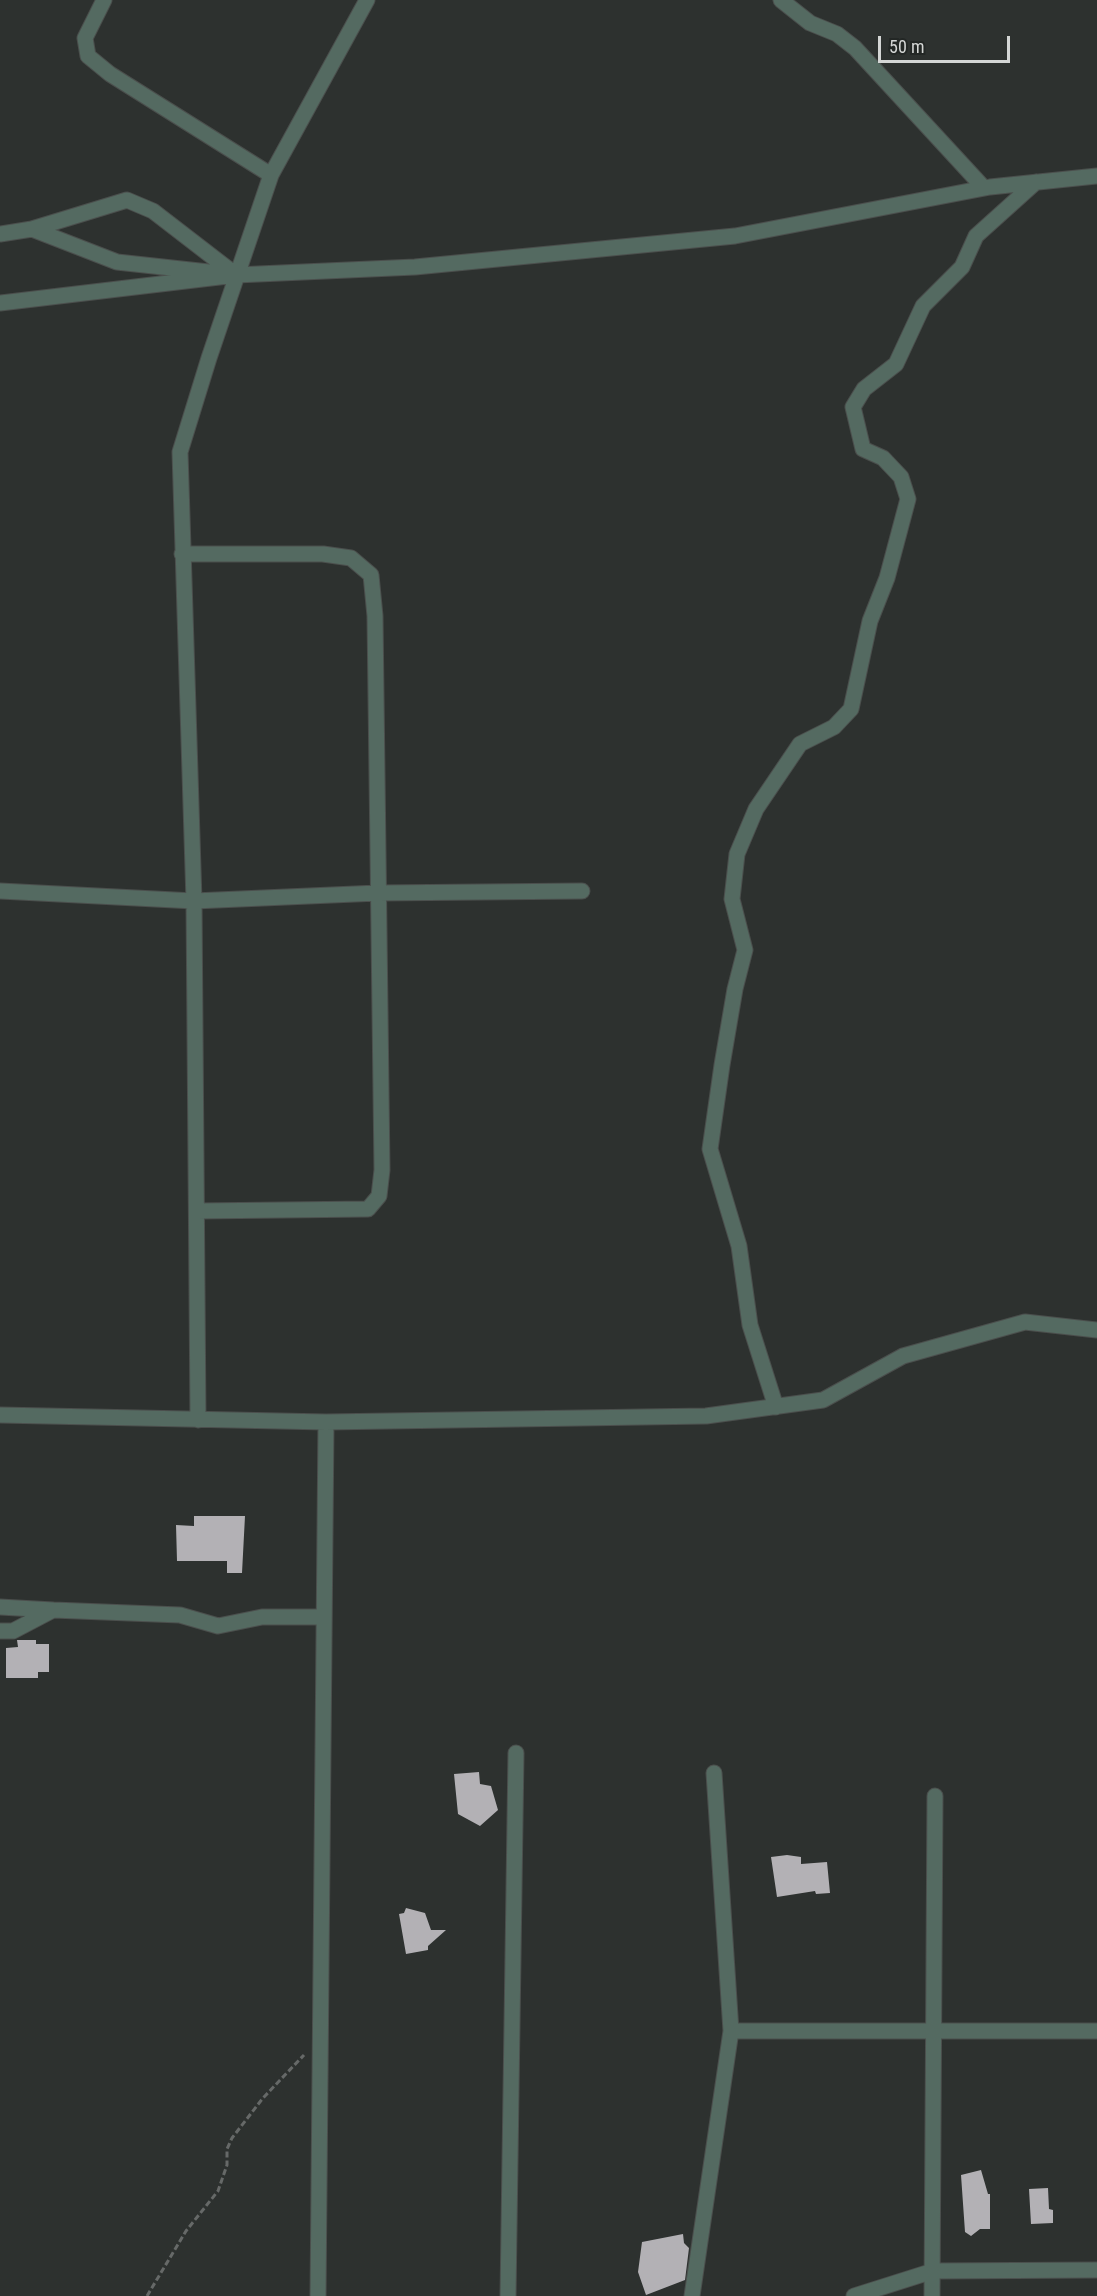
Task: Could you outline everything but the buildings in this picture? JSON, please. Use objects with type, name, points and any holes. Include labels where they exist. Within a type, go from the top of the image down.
[{"type":"street","points":[[104,0],[85,38],[88,56],[110,74],[271,175]]},
{"type":"street","points":[[198,1420],[194,901],[180,452],[236,275],[271,175],[367,0]]},
{"type":"street","points":[[781,0],[810,23],[837,34],[855,48],[984,188]]},
{"type":"street","points":[[0,303],[236,275],[415,267],[735,236],[984,188],[1097,176]]},
{"type":"street","points":[[776,1407],[750,1325],[739,1246],[710,1149],[735,989],[745,950],[732,899],[737,854],[756,809],[800,744],[834,728],[851,709],[870,621],[887,578],[908,499],[901,477],[883,458],[863,449],[853,407],[864,389],[896,363],[922,306],[962,267],[976,236],[1036,182]]},
{"type":"street","points":[[0,234],[32,229],[127,200],[153,212],[236,275]]},
{"type":"street","points":[[32,229],[117,262],[236,275]]},
{"type":"street","points":[[182,554],[323,554],[351,558],[371,574],[375,616],[382,1170],[379,1196],[368,1209],[197,1211]]},
{"type":"street","points":[[0,891],[194,901],[378,893],[582,891]]},
{"type":"street","points":[[0,1415],[326,1422],[706,1416],[823,1400],[903,1356],[1025,1322],[1097,1330]]},
{"type":"street","points":[[318,2296],[326,1422]]},
{"type":"street","points":[[0,1607],[180,1615],[218,1626],[262,1617],[324,1617]]},
{"type":"street","points":[[0,1631],[13,1631],[54,1610]]},
{"type":"street","points":[[508,2296],[516,1754]]},
{"type":"street","points":[[692,2296],[730,2031],[714,1773]]},
{"type":"street","points":[[932,2296],[935,1796]]},
{"type":"street","points":[[730,2031],[935,2029],[1097,2031]]},
{"type":"street","points":[[854,2296],[933,2271],[1097,2270]]},
{"type":"path","points":[[147,2296],[186,2231],[218,2191],[226,2164],[227,2149],[232,2138],[263,2098],[320,2038]]}]
